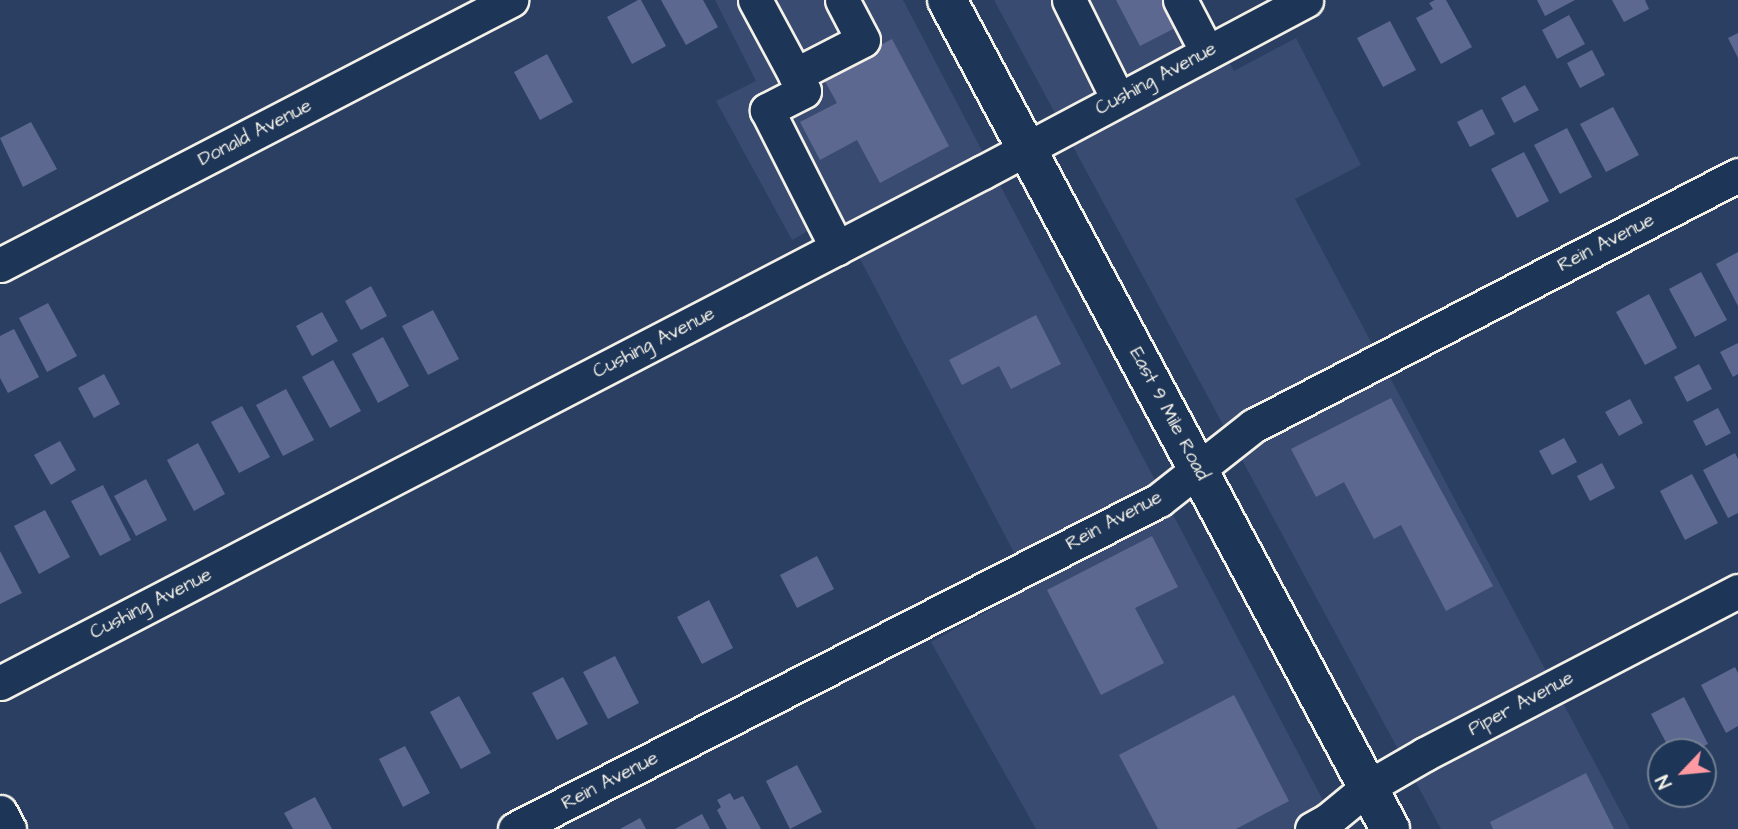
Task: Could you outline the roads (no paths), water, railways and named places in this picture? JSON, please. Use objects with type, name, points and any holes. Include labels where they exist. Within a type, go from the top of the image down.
[{"type":"main road","name":"East 9 Mile Road","points":[[947,0],[1390,829]]},
{"type":"street","name":"Donald Avenue","points":[[0,265],[511,0]]},
{"type":"street","points":[[755,0],[804,91],[767,110],[836,248]]},
{"type":"street","points":[[795,75],[863,40],[842,0]]},
{"type":"street","points":[[1069,0],[1118,99]]},
{"type":"street","points":[[1180,0],[1207,52]]},
{"type":"street","name":"Cushing Avenue","points":[[0,683],[1026,149],[1306,0]]},
{"type":"street","name":"Rein Avenue","points":[[515,829],[1159,499],[1253,426],[1738,175]]},
{"type":"street","name":"Piper Avenue","points":[[1312,829],[1328,820],[1368,787],[1738,591]]},
{"type":"street","points":[[0,812],[9,829]]}]
